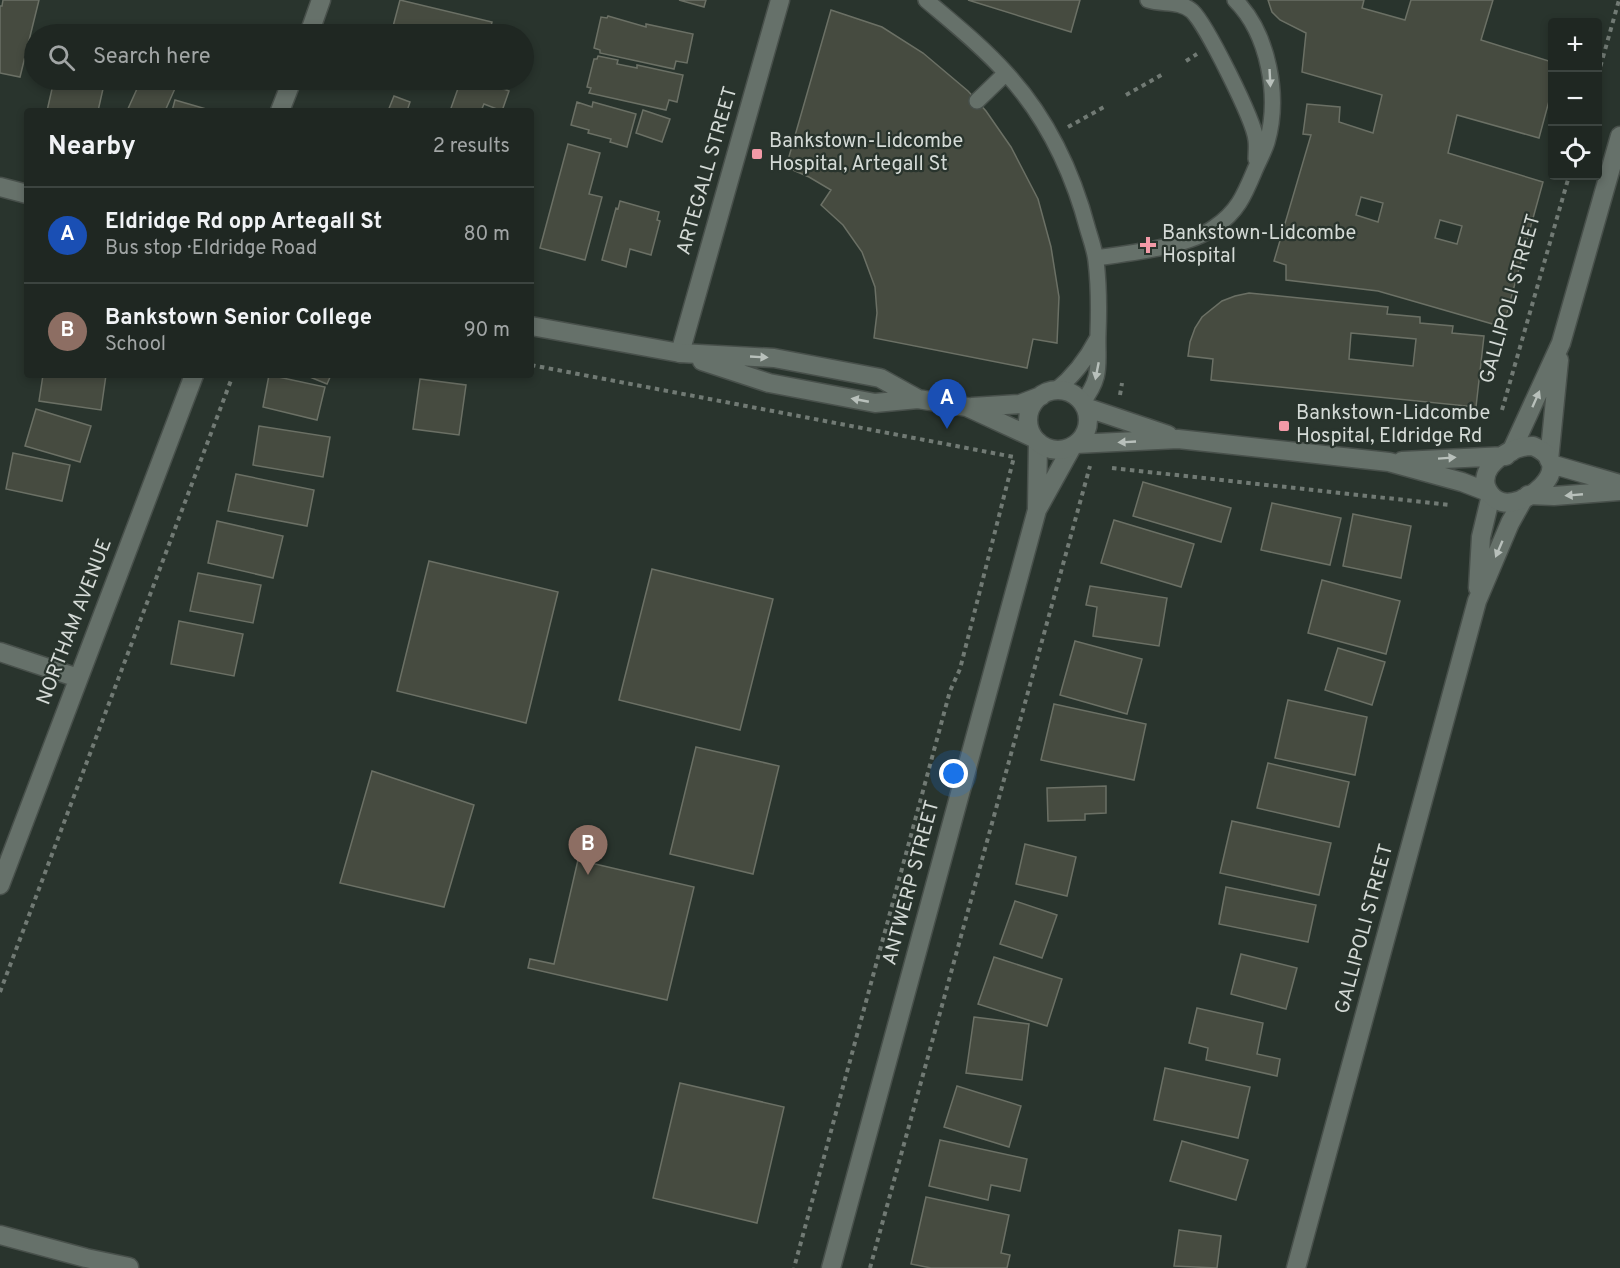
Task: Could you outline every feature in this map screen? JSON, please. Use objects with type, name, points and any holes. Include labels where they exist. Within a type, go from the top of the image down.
[{"type":"street","points":[[313,24],[321,0]]},
{"type":"street","name":"ARTEGALL STREET","points":[[680,353],[780,0]]},
{"type":"street","points":[[282,107],[288,90]]},
{"type":"street","points":[[1508,454],[1561,343],[1620,136]]},
{"type":"street","points":[[0,187],[24,193]]},
{"type":"street","points":[[534,327],[680,353],[774,358],[880,378],[918,399]]},
{"type":"street","points":[[967,407],[1036,440],[1046,448],[1057,450],[1074,446],[1178,439],[1389,462],[1462,482],[1489,493],[1503,503],[1513,502],[1542,487],[1552,472],[1550,462],[1561,343]]},
{"type":"street","points":[[680,353],[769,383],[875,403],[918,399],[967,407],[1020,404],[1048,394],[1070,393],[1084,405],[1178,439]]},
{"type":"street","name":"NORTHAM AVENUE","points":[[0,885],[193,378]]},
{"type":"street","points":[[1036,440],[1030,429],[1031,409],[1048,394]]},
{"type":"street","points":[[1074,446],[1088,428],[1088,417],[1084,405]]},
{"type":"street","name":"ANTWERP STREET","points":[[1036,440],[1037,510]]},
{"type":"street","name":"ANTWERP STREET","points":[[831,1268],[1037,510],[1074,446]]},
{"type":"street","points":[[1489,493],[1485,481],[1486,472],[1491,464],[1520,447],[1533,446],[1542,450],[1550,462],[1620,484]]},
{"type":"street","points":[[1389,462],[1508,454]]},
{"type":"street","points":[[1526,496],[1620,490]]},
{"type":"street","name":"GALLIPOLI STREET","points":[[1477,602],[1482,537],[1489,493]]},
{"type":"street","name":"GALLIPOLI STREET","points":[[1296,1268],[1477,602],[1510,524],[1526,496]]},
{"type":"street","points":[[0,652],[78,678]]},
{"type":"street","points":[[0,1235],[129,1267]]},
{"type":"lane","points":[[926,0],[1006,74],[1053,136],[1081,202],[1096,258],[1100,313],[1099,363],[1093,389],[1084,405]]},
{"type":"lane","points":[[1148,0],[1158,4],[1176,3],[1194,13],[1210,38],[1249,114],[1256,140],[1256,168]]},
{"type":"lane","points":[[1096,258],[1179,243],[1213,229],[1234,212],[1246,191],[1267,142],[1271,112],[1270,70],[1262,40],[1235,0]]},
{"type":"lane","points":[[977,101],[1006,74]]},
{"type":"lane","points":[[1048,394],[1070,379],[1088,357],[1098,336]]},
{"type":"path","points":[[1599,72],[1619,0]]},
{"type":"path","points":[[1126,94],[1165,73]]},
{"type":"path","points":[[1066,128],[1104,107]]},
{"type":"path","name":"GALLIPOLI STREET","points":[[1501,414],[1568,180]]},
{"type":"path","points":[[534,366],[1014,457],[960,669],[950,691],[794,1268]]},
{"type":"path","points":[[0,992],[231,378]]},
{"type":"path","points":[[870,1268],[1090,465],[1100,466]]},
{"type":"path","points":[[1109,467],[1460,506]]},
{"type":"building","points":[[3,0],[39,0],[33,24],[24,24],[24,61],[20,77],[0,73],[0,6]]},
{"type":"building","points":[[400,0],[492,22],[492,24],[394,24]]},
{"type":"building","points":[[679,0],[706,0],[704,7]]},
{"type":"building","points":[[968,0],[1080,0],[1071,32]]},
{"type":"building","points":[[1268,0],[1364,0],[1362,8],[1405,20],[1411,0],[1493,0],[1481,40],[1548,61],[1548,105],[1539,138],[1457,115],[1448,153],[1543,182],[1503,327],[1378,291],[1286,280],[1286,265],[1274,261],[1311,135],[1303,134],[1307,104],[1340,107],[1339,122],[1373,133],[1382,95],[1302,72],[1306,33],[1280,20],[1272,12]],"holes":[[[1361,197],[1383,203],[1378,222],[1356,215]],[[1440,220],[1462,226],[1457,244],[1435,238]]]},
{"type":"building","points":[[831,10],[882,27],[923,53],[968,91],[986,111],[1011,147],[1038,199],[1051,247],[1059,297],[1057,343],[1033,339],[1027,368],[874,338],[877,313],[875,287],[862,252],[843,225],[821,205],[831,190],[786,167]]},
{"type":"building","points":[[608,16],[646,27],[646,24],[693,34],[687,63],[676,61],[674,69],[600,53],[600,50],[594,48],[601,17],[607,18]]},
{"type":"building","points":[[598,56],[618,60],[617,64],[637,68],[637,65],[683,75],[677,102],[669,100],[666,110],[589,93],[591,88],[587,87],[594,59]]},
{"type":"building","points":[[52,90],[103,90],[99,108],[48,108]]},
{"type":"building","points":[[136,90],[174,90],[166,108],[128,108]]},
{"type":"building","points":[[457,90],[509,91],[503,108],[494,108],[484,104],[482,108],[451,108]]},
{"type":"building","points":[[394,96],[410,102],[408,108],[389,108]]},
{"type":"building","points":[[175,100],[203,108],[173,108]]},
{"type":"building","points":[[577,102],[592,107],[593,102],[636,114],[627,147],[610,142],[611,139],[588,133],[589,130],[571,125]]},
{"type":"building","points":[[643,110],[670,119],[662,142],[636,133]]},
{"type":"building","points":[[568,144],[600,153],[589,194],[602,197],[585,260],[540,248]]},
{"type":"building","points":[[620,201],[659,212],[657,220],[660,221],[651,255],[630,249],[626,267],[602,260]]},
{"type":"building","points":[[1249,293],[1388,307],[1387,314],[1420,317],[1420,323],[1453,326],[1452,333],[1484,336],[1476,407],[1211,380],[1213,359],[1188,356],[1190,342],[1202,317],[1222,301]],"holes":[[[1351,333],[1416,339],[1413,366],[1349,359]]]},
{"type":"building","points":[[43,378],[106,378],[101,410],[39,401]]},
{"type":"building","points":[[268,378],[283,378],[325,387],[317,420],[263,407]]},
{"type":"building","points":[[312,378],[330,378],[327,384]]},
{"type":"building","points":[[420,379],[466,385],[459,435],[413,429]]},
{"type":"building","points":[[36,409],[91,426],[80,462],[25,446]]},
{"type":"building","points":[[259,426],[330,437],[323,477],[253,465]]},
{"type":"building","points":[[13,453],[70,465],[62,501],[6,489]]},
{"type":"building","points":[[236,474],[314,490],[307,526],[228,511]]},
{"type":"building","points":[[1143,482],[1231,508],[1221,542],[1133,516]]},
{"type":"building","points":[[1272,503],[1341,518],[1330,565],[1261,550]]},
{"type":"building","points":[[1353,514],[1411,526],[1401,578],[1343,566]]},
{"type":"building","points":[[1114,520],[1194,544],[1181,587],[1101,563]]},
{"type":"building","points":[[217,521],[283,536],[273,578],[208,563]]},
{"type":"building","points":[[429,561],[558,592],[526,723],[397,691]]},
{"type":"building","points":[[652,569],[773,599],[740,730],[619,700]]},
{"type":"building","points":[[198,573],[261,585],[253,623],[190,611]]},
{"type":"building","points":[[1322,580],[1400,601],[1386,654],[1308,633]]},
{"type":"building","points":[[1090,586],[1167,598],[1159,646],[1093,636],[1097,607],[1086,605]]},
{"type":"building","points":[[179,621],[243,634],[234,676],[171,664]]},
{"type":"building","points":[[1075,641],[1142,659],[1127,714],[1060,695]]},
{"type":"building","points":[[1338,648],[1385,662],[1372,705],[1325,690]]},
{"type":"building","points":[[1288,700],[1367,717],[1355,775],[1275,758]]},
{"type":"building","points":[[1054,704],[1146,724],[1134,780],[1041,760]]},
{"type":"building","points":[[696,747],[779,766],[753,874],[670,854]]},
{"type":"building","points":[[1268,763],[1349,782],[1339,827],[1257,808]]},
{"type":"building","points":[[372,771],[474,805],[444,907],[340,883]]},
{"type":"building","points":[[1106,786],[1106,813],[1085,814],[1085,820],[1048,821],[1047,788]]},
{"type":"building","points":[[1232,821],[1331,843],[1319,895],[1220,873]]},
{"type":"building","points":[[1025,844],[1076,857],[1067,896],[1016,884]]},
{"type":"building","points":[[578,860],[694,887],[667,1000],[528,968],[530,959],[554,964]]},
{"type":"building","points":[[1226,887],[1316,905],[1308,942],[1219,924]]},
{"type":"building","points":[[1015,901],[1057,915],[1042,958],[1000,944]]},
{"type":"building","points":[[1241,954],[1297,968],[1286,1009],[1231,994]]},
{"type":"building","points":[[994,957],[1062,979],[1047,1026],[978,1004]]},
{"type":"building","points":[[1197,1008],[1263,1023],[1257,1054],[1280,1059],[1277,1076],[1206,1060],[1208,1048],[1189,1043]]},
{"type":"building","points":[[974,1017],[1029,1024],[1022,1080],[966,1073]]},
{"type":"building","points":[[1165,1068],[1250,1087],[1238,1138],[1154,1120]]},
{"type":"building","points":[[680,1083],[784,1107],[757,1223],[653,1198]]},
{"type":"building","points":[[957,1086],[1021,1106],[1009,1147],[944,1127]]},
{"type":"building","points":[[940,1140],[1027,1159],[1020,1191],[991,1185],[988,1200],[929,1186]]},
{"type":"building","points":[[1182,1141],[1248,1160],[1236,1200],[1170,1181]]},
{"type":"building","points":[[926,1197],[1009,1215],[1001,1253],[1010,1255],[1007,1268],[931,1268],[911,1264]]},
{"type":"building","points":[[1179,1230],[1221,1236],[1217,1268],[1174,1266]]},
{"type":"place","name":"Bankstown-Lidcombe Hospital, Artegall St","points":[[757,154]]},
{"type":"place","name":"Bankstown-Lidcombe Hospital","points":[[1148,245]]},
{"type":"place","name":"Bankstown-Lidcombe Hospital, Eldridge Rd","points":[[1284,426]]},
{"type":"place","name":"Eldridge Rd opp Artegall St","points":[[947,429]]},
{"type":"place","name":"Bankstown Senior College","points":[[588,875]]}]
